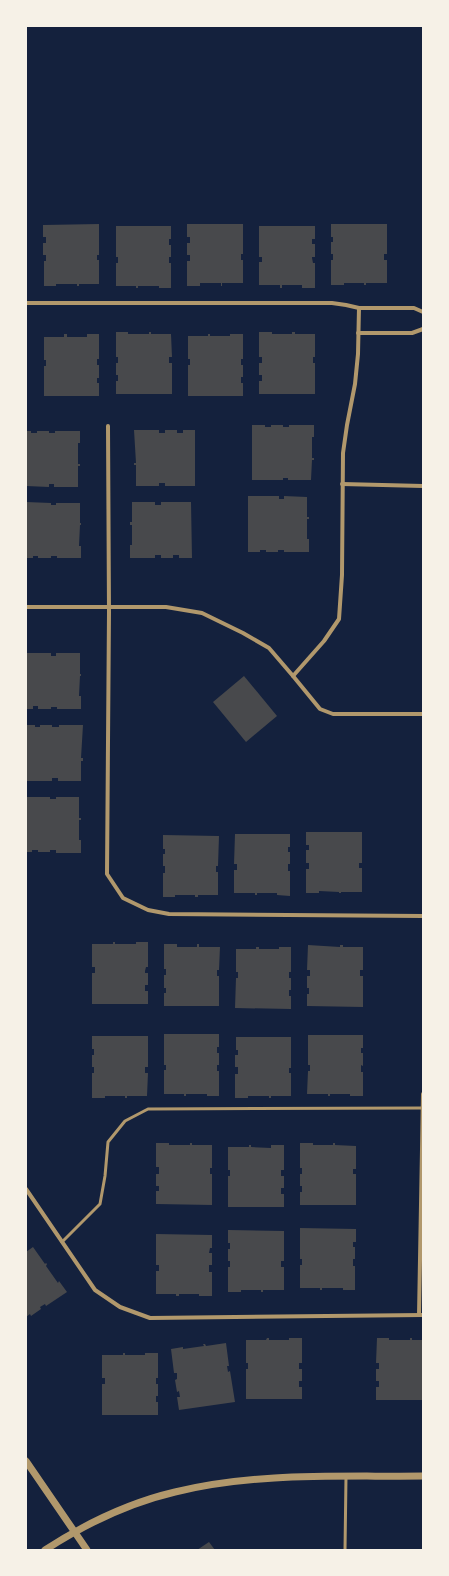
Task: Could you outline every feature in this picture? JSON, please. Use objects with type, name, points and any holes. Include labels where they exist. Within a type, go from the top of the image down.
[{"type":"street","points":[[26,303],[332,303],[346,304],[359,308],[414,308],[423,312]]},
{"type":"street","points":[[293,676],[324,641],[339,619],[342,575],[343,452],[355,384],[359,308]]},
{"type":"street","points":[[358,333],[412,333],[423,330]]},
{"type":"street","points":[[108,426],[109,607],[107,874],[123,898],[148,910],[169,914],[423,916]]},
{"type":"street","points":[[342,484],[423,486]]},
{"type":"street","points":[[26,607],[166,607],[202,612],[269,648],[320,709],[333,714],[423,714]]},
{"type":"street","points":[[26,1189],[95,1290],[120,1308],[150,1318],[421,1315],[423,1094]]},
{"type":"street","points":[[26,1461],[87,1550]]},
{"type":"street","points":[[45,1550],[74,1532],[118,1510],[174,1492],[228,1482],[280,1478],[423,1476]]},
{"type":"lane","points":[[62,1242],[100,1204],[105,1176],[108,1142],[125,1121],[148,1109],[423,1108]]},
{"type":"lane","points":[[345,1550],[346,1477]]},
{"type":"building","points":[[99,224],[99,255],[97,255],[97,260],[99,260],[99,284],[79,284],[79,286],[77,286],[77,284],[56,284],[56,286],[44,286],[44,261],[46,261],[46,255],[43,255],[43,243],[46,243],[46,237],[43,237],[43,225]]},
{"type":"building","points":[[187,224],[243,224],[243,254],[241,254],[241,260],[243,260],[243,283],[222,283],[221,286],[221,283],[200,283],[200,286],[187,286],[187,261],[190,261],[190,255],[187,255],[187,243],[190,243],[190,237],[187,237]]},
{"type":"building","points":[[331,224],[387,224],[387,254],[384,254],[384,260],[387,260],[387,283],[366,283],[366,285],[364,285],[364,283],[344,283],[344,285],[331,285],[331,260],[333,260],[333,254],[331,254],[331,242],[333,242],[333,237],[331,237]]},
{"type":"building","points":[[116,226],[171,226],[171,239],[169,239],[169,245],[171,245],[171,257],[169,257],[169,263],[171,263],[171,288],[159,288],[159,286],[138,286],[138,288],[136,288],[136,286],[116,286],[116,263],[118,263],[118,257],[116,257]]},
{"type":"building","points":[[259,226],[315,226],[315,239],[312,239],[312,244],[315,244],[315,257],[312,258],[313,263],[315,263],[315,288],[302,288],[302,285],[282,285],[282,288],[280,288],[280,285],[259,285],[259,262],[262,262],[262,257],[259,257]]},
{"type":"building","points":[[116,332],[128,332],[128,334],[149,334],[149,332],[151,332],[151,334],[171,334],[172,357],[169,357],[169,363],[172,363],[172,394],[116,394],[116,381],[118,381],[118,375],[116,375],[116,363],[118,363],[118,357],[116,357]]},
{"type":"building","points":[[259,332],[272,332],[272,334],[292,334],[292,332],[295,332],[295,334],[315,334],[315,357],[313,357],[313,363],[315,363],[315,394],[259,394],[259,381],[262,381],[262,375],[259,375],[259,363],[262,363],[262,357],[259,357]]},
{"type":"building","points":[[64,334],[67,334],[67,337],[87,337],[87,334],[99,334],[99,359],[97,359],[97,365],[99,365],[99,378],[97,378],[97,383],[99,383],[99,396],[44,396],[44,366],[46,366],[46,360],[44,360],[44,337],[64,337]]},
{"type":"building","points":[[208,334],[210,334],[210,336],[230,336],[230,334],[243,334],[243,359],[241,359],[241,365],[243,365],[243,377],[241,377],[241,383],[243,383],[243,396],[188,396],[188,365],[190,365],[190,359],[188,359],[188,336],[208,336]]},
{"type":"building","points":[[252,425],[265,425],[265,427],[271,427],[271,425],[283,425],[283,427],[289,427],[289,425],[314,425],[314,437],[312,437],[312,458],[314,458],[314,460],[312,460],[311,480],[288,480],[288,478],[283,478],[283,480],[252,480]]},
{"type":"building","points":[[134,430],[159,430],[159,433],[165,433],[165,430],[177,430],[177,433],[183,433],[183,430],[195,430],[195,486],[165,486],[165,483],[159,483],[159,486],[136,486],[136,465],[134,465],[134,463],[136,463]]},
{"type":"building","points":[[26,431],[31,431],[31,433],[37,433],[37,431],[49,431],[49,433],[55,433],[55,431],[80,431],[80,443],[78,443],[78,464],[80,464],[80,466],[78,466],[78,487],[54,487],[54,484],[49,484],[49,487],[26,486]]},
{"type":"building","points":[[248,496],[279,496],[279,499],[284,499],[284,496],[307,497],[307,517],[309,517],[309,519],[307,519],[307,539],[309,539],[309,552],[284,552],[284,550],[278,550],[278,552],[266,552],[266,550],[260,550],[260,552],[248,552]]},
{"type":"building","points":[[26,502],[51,503],[51,505],[56,505],[56,503],[80,503],[81,525],[79,546],[81,546],[81,558],[57,558],[57,556],[51,556],[51,558],[38,558],[38,556],[33,556],[33,558],[26,558]]},
{"type":"building","points":[[132,502],[155,502],[155,505],[161,505],[161,502],[191,502],[192,558],[179,558],[179,555],[173,555],[173,558],[161,558],[161,555],[155,555],[155,558],[130,558],[130,545],[132,545],[132,525],[130,525],[130,522],[132,522]]},
{"type":"building","points":[[26,653],[51,653],[51,656],[56,656],[56,653],[80,653],[81,676],[79,696],[81,696],[81,709],[57,709],[57,707],[51,707],[51,709],[38,709],[38,706],[33,706],[33,709],[26,709]]},
{"type":"building","points":[[244,676],[277,716],[246,742],[213,702]]},
{"type":"building","points":[[26,725],[35,725],[35,727],[40,727],[40,725],[52,725],[52,727],[59,727],[59,725],[83,725],[81,758],[83,758],[83,761],[81,761],[81,781],[58,781],[58,778],[52,778],[52,781],[26,781]]},
{"type":"building","points":[[26,797],[50,797],[50,799],[56,799],[56,797],[79,797],[79,818],[81,818],[81,820],[79,820],[79,840],[81,840],[81,853],[56,853],[56,850],[50,850],[50,852],[38,852],[38,850],[32,850],[32,852],[26,852]]},
{"type":"building","points":[[306,832],[362,832],[362,863],[359,863],[359,868],[362,868],[362,892],[339,893],[319,891],[319,893],[306,893],[306,869],[309,869],[309,863],[306,863],[306,850],[309,850],[309,845],[306,845]]},
{"type":"building","points":[[235,834],[290,834],[290,847],[288,847],[288,852],[290,852],[290,864],[288,864],[288,871],[290,871],[290,896],[277,895],[277,893],[257,893],[257,895],[255,895],[255,893],[234,893],[234,870],[237,870],[237,864],[234,864]]},
{"type":"building","points":[[163,835],[219,836],[218,866],[216,866],[216,872],[218,872],[218,895],[198,895],[198,897],[195,897],[195,895],[175,895],[175,897],[163,897],[163,873],[165,873],[165,866],[163,866],[163,854],[165,854],[165,849],[163,849]]},
{"type":"building","points":[[113,942],[115,942],[115,944],[136,944],[136,942],[148,942],[148,967],[146,967],[145,973],[148,973],[148,985],[145,985],[145,991],[148,991],[148,1004],[92,1004],[92,973],[95,973],[95,967],[92,967],[92,944],[113,944]]},
{"type":"building","points":[[164,944],[177,944],[177,947],[197,947],[197,944],[199,944],[199,947],[220,947],[219,970],[217,970],[217,976],[219,976],[219,1006],[164,1006],[164,993],[166,993],[166,988],[164,988],[164,975],[166,975],[166,969],[164,969]]},
{"type":"building","points":[[308,945],[340,947],[340,945],[343,945],[343,947],[363,947],[363,970],[360,970],[360,976],[363,976],[363,1007],[307,1006],[307,994],[309,994],[309,988],[307,988],[307,976],[310,976],[310,970],[307,970]]},
{"type":"building","points":[[256,947],[259,947],[259,949],[279,949],[279,947],[291,947],[291,972],[289,972],[289,978],[291,978],[291,990],[289,990],[289,996],[291,996],[291,1009],[235,1008],[236,978],[238,978],[238,972],[236,972],[236,949],[256,949]]},
{"type":"building","points":[[164,1034],[219,1034],[219,1047],[217,1047],[217,1053],[219,1053],[219,1065],[217,1065],[217,1071],[219,1071],[219,1096],[207,1096],[207,1094],[186,1094],[186,1096],[184,1096],[184,1094],[164,1094],[164,1070],[166,1070],[166,1065],[164,1065]]},
{"type":"building","points":[[308,1035],[363,1035],[363,1048],[361,1048],[361,1053],[363,1053],[363,1066],[361,1065],[361,1072],[363,1072],[363,1096],[350,1096],[350,1094],[330,1094],[330,1096],[328,1096],[328,1094],[307,1094],[308,1071],[310,1071],[310,1065],[308,1065]]},
{"type":"building","points":[[92,1036],[148,1036],[148,1067],[145,1067],[145,1073],[148,1073],[147,1096],[127,1096],[127,1098],[125,1098],[125,1096],[105,1096],[105,1098],[92,1098],[92,1073],[94,1073],[94,1067],[92,1067],[92,1055],[94,1055],[94,1049],[92,1049]]},
{"type":"building","points":[[236,1037],[291,1037],[291,1068],[289,1068],[289,1073],[291,1073],[291,1096],[271,1096],[271,1098],[269,1098],[269,1096],[248,1096],[248,1098],[235,1098],[235,1074],[238,1074],[238,1067],[235,1067],[235,1055],[238,1055],[238,1050],[236,1050]]},
{"type":"building","points":[[156,1143],[169,1143],[169,1145],[190,1145],[190,1143],[192,1143],[192,1145],[212,1145],[212,1168],[210,1168],[210,1174],[212,1174],[212,1205],[156,1204],[156,1191],[159,1191],[159,1186],[156,1186],[156,1174],[159,1174],[159,1167],[156,1167]]},
{"type":"building","points":[[300,1143],[313,1143],[313,1145],[333,1145],[333,1143],[335,1143],[335,1145],[356,1146],[356,1169],[353,1169],[353,1174],[356,1174],[356,1205],[300,1205],[300,1192],[302,1192],[302,1186],[300,1186],[300,1174],[302,1174],[302,1168],[300,1168]]},
{"type":"building","points":[[249,1145],[251,1145],[251,1147],[271,1148],[271,1145],[284,1145],[284,1170],[281,1170],[281,1176],[284,1176],[284,1188],[281,1188],[281,1194],[284,1194],[284,1207],[228,1207],[228,1176],[230,1176],[230,1170],[228,1170],[228,1147],[249,1147]]},
{"type":"building","points":[[300,1228],[356,1229],[356,1242],[353,1242],[353,1247],[355,1247],[355,1259],[353,1259],[353,1266],[355,1266],[355,1290],[343,1290],[343,1288],[322,1288],[322,1290],[320,1290],[320,1288],[300,1288],[300,1265],[302,1265],[302,1259],[300,1259]]},
{"type":"building","points":[[228,1230],[284,1231],[284,1261],[281,1261],[281,1267],[284,1267],[284,1290],[263,1290],[263,1292],[261,1292],[261,1290],[241,1290],[241,1292],[228,1292],[228,1267],[230,1267],[230,1261],[228,1261],[228,1249],[230,1249],[230,1243],[228,1243]]},
{"type":"building","points":[[156,1234],[212,1235],[212,1248],[210,1248],[209,1253],[212,1253],[212,1265],[209,1265],[209,1272],[212,1272],[212,1296],[199,1296],[199,1294],[179,1294],[179,1296],[176,1296],[176,1294],[156,1294],[156,1271],[159,1271],[159,1265],[156,1265]]},
{"type":"building","points":[[33,1247],[45,1264],[47,1264],[46,1266],[58,1283],[59,1281],[67,1292],[46,1306],[45,1304],[40,1307],[41,1309],[31,1316],[30,1314],[26,1317],[26,1252]]},
{"type":"building","points":[[269,1338],[269,1340],[289,1340],[289,1338],[302,1338],[302,1363],[299,1363],[299,1369],[302,1369],[302,1381],[299,1381],[299,1387],[302,1387],[302,1399],[246,1399],[246,1369],[248,1369],[248,1363],[246,1363],[246,1340],[266,1340]]},
{"type":"building","points":[[377,1338],[389,1338],[389,1340],[410,1340],[410,1338],[412,1338],[412,1340],[423,1340],[423,1400],[376,1400],[376,1387],[379,1387],[379,1381],[376,1381],[376,1369],[379,1369],[379,1363],[376,1363]]},
{"type":"building","points":[[226,1343],[229,1366],[227,1366],[228,1372],[230,1371],[235,1402],[179,1410],[177,1397],[180,1397],[179,1391],[177,1392],[175,1380],[177,1379],[177,1373],[174,1373],[171,1349],[204,1346],[203,1344],[206,1346]]},
{"type":"building","points":[[123,1353],[125,1353],[125,1355],[145,1355],[145,1353],[158,1353],[158,1378],[156,1378],[156,1384],[158,1384],[158,1396],[156,1396],[156,1402],[158,1402],[158,1415],[102,1415],[102,1384],[105,1384],[105,1378],[102,1378],[102,1355],[123,1355]]},
{"type":"building","points":[[209,1542],[215,1550],[197,1550]]}]
